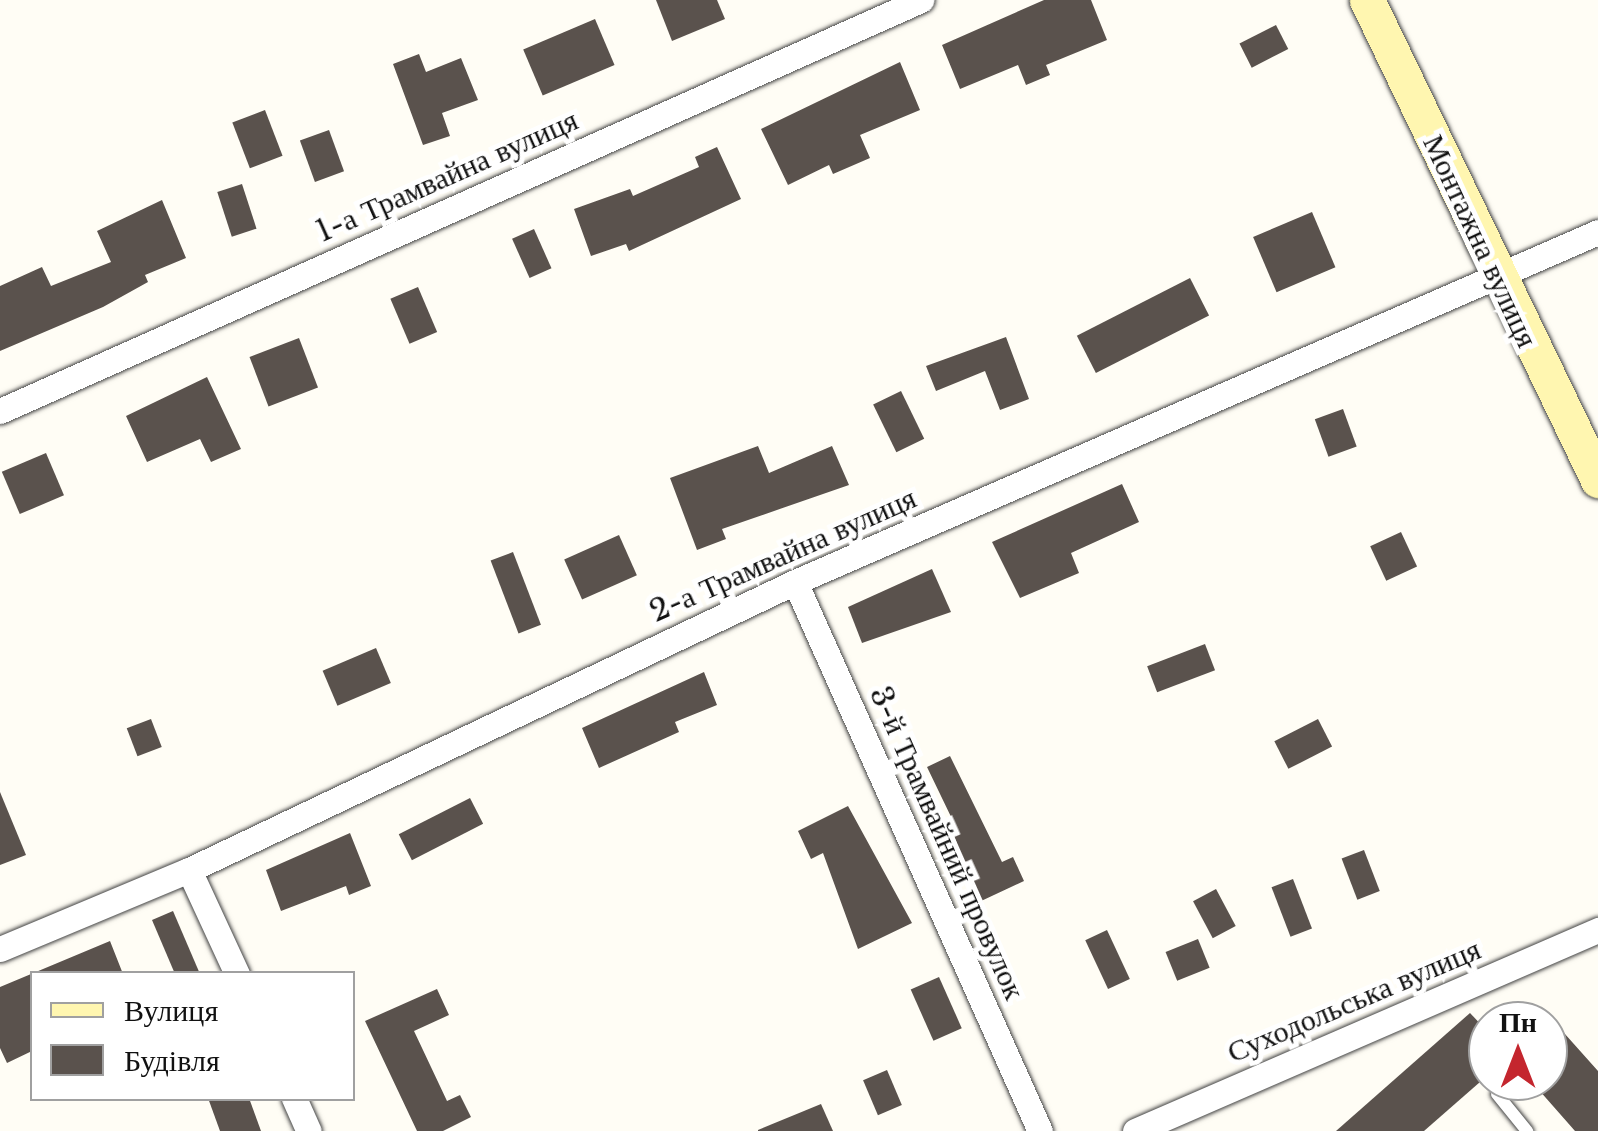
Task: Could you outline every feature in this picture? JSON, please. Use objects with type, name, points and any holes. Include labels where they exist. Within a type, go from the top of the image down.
[{"type":"street","name":"1-а Трамвайна вулиця","points":[[0,410],[921,0]]},
{"type":"street","name":"Монтажна вулиця","points":[[1367,0],[1598,480]]},
{"type":"street","name":"2-а Трамвайна вулиця","points":[[0,950],[190,870],[795,582],[1498,279],[1598,232]]},
{"type":"street","name":"3-й Трамвайний провулок","points":[[795,582],[1040,1131]]},
{"type":"street","points":[[190,870],[236,971]]},
{"type":"street","name":"Суходольська вулиця","points":[[1135,1131],[1598,930]]},
{"type":"street","points":[[295,1101],[309,1131]]},
{"type":"lane","points":[[1503,1101],[1528,1131]]},
{"type":"building","points":[[656,0],[717,0],[725,19],[672,41]]},
{"type":"building","points":[[1044,0],[1091,0],[1107,40],[1046,65],[1050,75],[1026,85],[1018,65],[960,89],[942,45]]},
{"type":"building","points":[[595,19],[615,65],[543,96],[523,49]]},
{"type":"building","points":[[1276,25],[1288,49],[1252,68],[1239,44]]},
{"type":"building","points":[[419,54],[426,72],[461,58],[478,100],[442,113],[450,136],[423,145],[393,64]]},
{"type":"building","points":[[900,62],[920,110],[860,135],[870,158],[833,174],[829,165],[788,185],[761,129]]},
{"type":"building","points":[[265,110],[283,156],[250,168],[232,123]]},
{"type":"building","points":[[329,130],[344,171],[315,182],[300,141]]},
{"type":"building","points":[[717,147],[741,199],[629,251],[626,244],[591,256],[574,209],[630,189],[633,196],[699,167],[695,157]]},
{"type":"building","points":[[242,184],[257,229],[232,237],[217,192]]},
{"type":"building","points":[[162,200],[186,258],[145,275],[148,282],[103,307],[0,351],[0,286],[42,267],[51,286],[111,262],[97,231]]},
{"type":"building","points":[[1312,212],[1335,267],[1277,292],[1253,237]]},
{"type":"building","points":[[534,229],[551,268],[530,278],[512,239]]},
{"type":"building","points":[[1190,278],[1209,315],[1096,373],[1077,336]]},
{"type":"building","points":[[418,287],[437,332],[410,344],[390,299]]},
{"type":"building","points":[[1006,337],[1029,399],[1000,410],[985,371],[936,391],[926,366]]},
{"type":"building","points":[[299,338],[318,387],[269,406],[250,357]]},
{"type":"building","points":[[207,377],[241,449],[211,462],[200,439],[147,462],[126,416]]},
{"type":"building","points":[[901,391],[924,439],[896,452],[873,405]]},
{"type":"building","points":[[1343,409],[1357,447],[1328,457],[1315,419]]},
{"type":"building","points":[[758,446],[769,473],[832,446],[849,485],[722,529],[726,539],[697,550],[670,478]]},
{"type":"building","points":[[46,453],[64,495],[20,514],[2,472]]},
{"type":"building","points":[[1122,484],[1139,522],[1071,553],[1079,573],[1020,598],[992,542]]},
{"type":"building","points":[[1401,532],[1417,566],[1386,581],[1370,546]]},
{"type":"building","points":[[619,535],[637,575],[582,600],[564,559]]},
{"type":"building","points":[[513,552],[541,625],[519,633],[491,561]]},
{"type":"building","points":[[932,569],[951,612],[862,643],[848,607]]},
{"type":"building","points":[[1205,644],[1215,670],[1157,692],[1147,666]]},
{"type":"building","points":[[376,648],[391,683],[337,706],[323,671]]},
{"type":"building","points":[[704,672],[717,705],[675,722],[679,732],[599,768],[582,728]]},
{"type":"building","points":[[151,719],[162,747],[137,756],[127,728]]},
{"type":"building","points":[[1318,719],[1332,747],[1288,769],[1274,741]]},
{"type":"building","points":[[950,756],[1002,862],[1013,857],[1024,881],[979,902],[950,825],[954,823],[927,767]]},
{"type":"building","points":[[0,792],[26,855],[0,865]]},
{"type":"building","points":[[470,798],[483,824],[412,860],[399,834]]},
{"type":"building","points":[[848,806],[912,923],[858,949],[823,853],[811,859],[798,831]]},
{"type":"building","points":[[350,833],[371,886],[349,895],[346,886],[281,911],[266,870]]},
{"type":"building","points":[[1364,850],[1380,891],[1357,900],[1342,859]]},
{"type":"building","points":[[1293,879],[1312,928],[1291,937],[1272,887]]},
{"type":"building","points":[[1216,889],[1236,926],[1213,938],[1193,901]]},
{"type":"building","points":[[173,911],[199,971],[174,971],[152,920]]},
{"type":"building","points":[[1107,930],[1130,979],[1108,989],[1085,940]]},
{"type":"building","points":[[1198,939],[1210,968],[1177,981],[1166,952]]},
{"type":"building","points":[[110,941],[122,971],[38,971]]},
{"type":"building","points":[[30,974],[30,1052],[7,1063],[0,1048],[0,987]]},
{"type":"building","points":[[939,977],[962,1028],[933,1041],[911,990]]},
{"type":"building","points":[[437,989],[449,1015],[414,1031],[447,1101],[460,1095],[471,1117],[443,1131],[417,1131],[365,1021]]},
{"type":"building","points":[[1468,1015],[1468,1092],[1424,1131],[1336,1131]]},
{"type":"building","points":[[1568,1037],[1598,1071],[1598,1131],[1575,1131],[1549,1101],[1568,1101]]},
{"type":"building","points":[[887,1070],[902,1105],[878,1115],[863,1080]]},
{"type":"building","points":[[209,1101],[250,1101],[261,1131],[220,1131]]},
{"type":"building","points":[[821,1104],[833,1131],[758,1131],[758,1130]]}]
